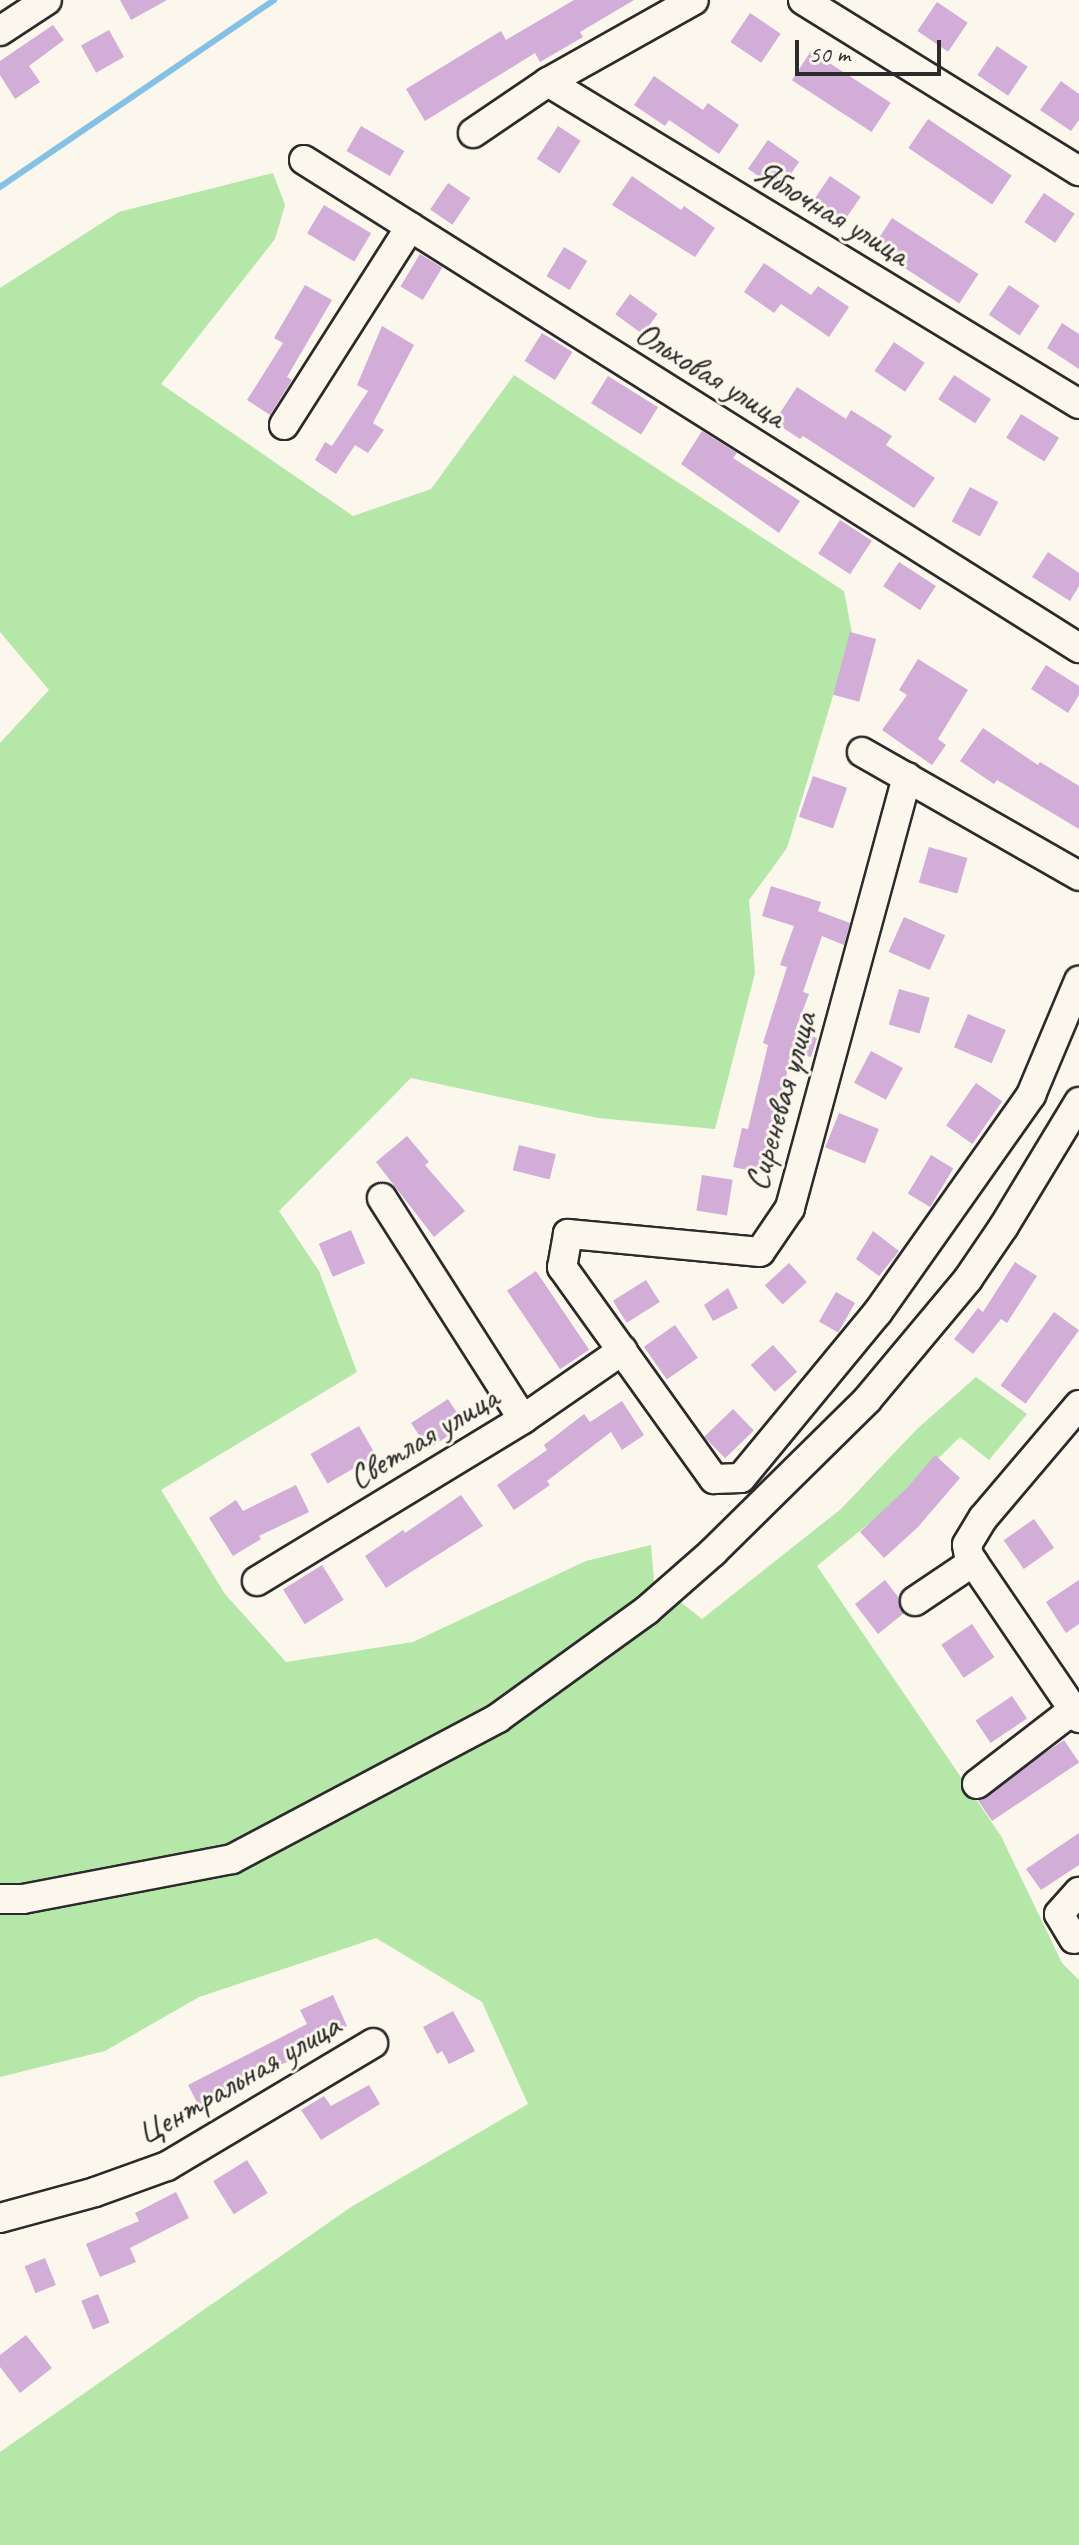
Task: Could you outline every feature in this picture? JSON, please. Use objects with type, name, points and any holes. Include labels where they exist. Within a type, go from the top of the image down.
[{"type":"street","points":[[0,31],[47,0]]},
{"type":"street","points":[[473,133],[548,82],[694,0]]},
{"type":"street","points":[[803,0],[1079,171]]},
{"type":"street","name":"Яблочная улица","points":[[548,82],[1079,404]]},
{"type":"street","name":"Ольховая улица","points":[[304,160],[1079,648]]},
{"type":"street","points":[[284,425],[410,227]]},
{"type":"street","points":[[862,752],[1079,876]]},
{"type":"street","name":"Сиреневая улица","points":[[623,1350],[562,1267],[568,1234],[760,1252],[790,1208],[907,777]]},
{"type":"street","points":[[623,1350],[714,1479],[741,1478],[878,1312],[1031,1095],[1079,981]]},
{"type":"street","points":[[0,1899],[23,1899],[232,1859],[498,1718],[647,1610],[745,1522],[877,1388],[968,1279],[1079,1102]]},
{"type":"street","points":[[382,1198],[523,1419]]},
{"type":"street","name":"Светлая улица","points":[[257,1581],[523,1419],[623,1350]]},
{"type":"street","points":[[977,1784],[1076,1714],[973,1562],[967,1545],[971,1534],[1079,1405]]},
{"type":"street","points":[[915,1601],[973,1562]]},
{"type":"street","points":[[1074,1939],[1059,1914],[1079,1892]]},
{"type":"street","name":"Центральная улица","points":[[0,2218],[95,2192],[167,2166],[373,2043]]},
{"type":"green space","points":[[273,173],[285,205],[275,239],[161,384],[353,516],[431,489],[514,375],[844,591],[852,633],[787,848],[749,900],[755,973],[715,1129],[598,1118],[411,1078],[279,1211],[319,1271],[357,1372],[161,1490],[225,1594],[286,1662],[413,1642],[586,1561],[651,1545],[654,1581],[702,1619],[841,1509],[917,1429],[976,1377],[1027,1414],[989,1460],[960,1437],[889,1507],[817,1566],[1001,1836],[1062,1963],[1079,1980],[1079,2545],[0,2545],[0,2452],[351,2207],[528,2104],[482,2002],[376,1938],[199,1997],[105,2051],[0,2077],[0,743],[49,690],[0,632],[0,288],[119,212]]},
{"type":"building","points":[[120,0],[167,0],[131,20]]},
{"type":"building","points":[[574,0],[634,0],[580,32],[583,37],[540,62],[535,53],[425,121],[406,89],[501,31],[506,40]]},
{"type":"building","points":[[937,2],[968,23],[948,52],[917,31]]},
{"type":"building","points":[[750,13],[781,34],[761,63],[730,42]]},
{"type":"building","points":[[53,25],[64,40],[29,66],[40,82],[15,99],[0,75],[0,61]]},
{"type":"building","points":[[109,30],[124,57],[96,73],[81,46]]},
{"type":"building","points":[[997,46],[1028,67],[1008,96],[977,75]]},
{"type":"building","points":[[811,51],[891,103],[872,132],[792,80]]},
{"type":"building","points":[[654,76],[703,110],[708,103],[739,125],[719,154],[669,120],[665,126],[634,105]]},
{"type":"building","points":[[1061,81],[1079,94],[1079,120],[1071,131],[1040,110]]},
{"type":"building","points":[[928,119],[1012,175],[992,204],[908,148]]},
{"type":"building","points":[[361,126],[404,151],[390,176],[346,151]]},
{"type":"building","points":[[558,126],[581,141],[559,173],[537,159]]},
{"type":"building","points":[[768,140],[799,162],[779,190],[748,169]]},
{"type":"building","points":[[632,176],[681,210],[684,206],[715,228],[695,257],[612,205]]},
{"type":"building","points":[[830,176],[861,197],[841,226],[810,205]]},
{"type":"building","points":[[448,183],[470,198],[452,225],[430,210]]},
{"type":"building","points":[[1044,193],[1075,214],[1055,243],[1024,222]]},
{"type":"building","points":[[324,205],[371,233],[354,262],[307,233]]},
{"type":"building","points":[[892,218],[978,274],[959,303],[873,247]]},
{"type":"building","points":[[564,247],[587,261],[570,290],[546,276]]},
{"type":"building","points":[[420,254],[442,267],[423,300],[400,287]]},
{"type":"building","points":[[764,263],[811,295],[818,286],[849,307],[829,337],[781,304],[774,313],[744,292]]},
{"type":"building","points":[[305,285],[332,300],[287,377],[292,380],[270,415],[247,400],[283,343],[274,338]]},
{"type":"building","points":[[1009,285],[1040,306],[1020,336],[989,315]]},
{"type":"building","points":[[630,294],[658,314],[643,334],[615,314]]},
{"type":"building","points":[[1062,323],[1079,334],[1079,369],[1047,348]]},
{"type":"building","points":[[382,326],[414,345],[373,423],[384,430],[368,453],[355,445],[336,474],[315,460],[325,442],[332,446],[368,391],[357,385]]},
{"type":"building","points":[[542,333],[573,352],[555,380],[525,361]]},
{"type":"building","points":[[894,342],[925,363],[905,392],[874,371]]},
{"type":"building","points":[[954,375],[991,399],[975,423],[938,399]]},
{"type":"building","points":[[608,376],[658,407],[641,434],[591,403]]},
{"type":"building","points":[[797,387],[846,419],[851,410],[892,436],[886,445],[935,478],[914,508],[803,436],[800,439],[774,422]]},
{"type":"building","points":[[1021,414],[1059,438],[1044,462],[1006,438]]},
{"type":"building","points":[[702,431],[737,453],[733,458],[800,501],[779,533],[681,464]]},
{"type":"building","points":[[970,487],[998,502],[980,536],[952,521]]},
{"type":"building","points":[[840,520],[872,541],[850,574],[818,554]]},
{"type":"building","points":[[1048,552],[1079,573],[1079,586],[1070,601],[1032,577]]},
{"type":"building","points":[[899,562],[936,586],[920,610],[883,586]]},
{"type":"building","points":[[850,632],[876,639],[859,702],[833,695]]},
{"type":"building","points":[[918,659],[968,690],[938,739],[946,745],[932,765],[882,730],[907,695],[899,690]]},
{"type":"building","points":[[1046,665],[1079,686],[1079,695],[1068,713],[1031,689]]},
{"type":"building","points":[[983,728],[1038,765],[1040,762],[1079,786],[1079,829],[997,780],[994,784],[960,761]]},
{"type":"building","points":[[813,776],[847,788],[833,828],[799,817]]},
{"type":"building","points":[[929,847],[967,858],[957,894],[919,883]]},
{"type":"building","points":[[771,886],[821,902],[818,911],[850,923],[844,945],[822,936],[803,992],[809,994],[795,1031],[817,1038],[811,1057],[792,1052],[773,1134],[780,1136],[771,1175],[733,1167],[742,1128],[748,1129],[768,1045],[763,1043],[787,967],[780,965],[794,926],[762,916]]},
{"type":"building","points":[[904,917],[945,935],[930,970],[889,952]]},
{"type":"building","points":[[899,989],[930,998],[920,1033],[889,1025]]},
{"type":"building","points":[[968,1014],[1006,1030],[992,1063],[954,1047]]},
{"type":"building","points":[[871,1051],[903,1068],[886,1100],[854,1083]]},
{"type":"building","points":[[976,1083],[1002,1101],[972,1144],[946,1126]]},
{"type":"building","points":[[839,1113],[879,1129],[865,1163],[825,1147]]},
{"type":"building","points":[[407,1136],[429,1162],[425,1165],[465,1211],[434,1237],[376,1162]]},
{"type":"building","points":[[519,1145],[556,1154],[550,1179],[513,1170]]},
{"type":"building","points":[[931,1155],[953,1168],[930,1207],[908,1194]]},
{"type":"building","points":[[702,1175],[733,1180],[727,1215],[696,1211]]},
{"type":"building","points":[[351,1230],[365,1263],[333,1277],[319,1244]]},
{"type":"building","points":[[873,1231],[899,1251],[879,1276],[856,1259]]},
{"type":"building","points":[[1015,1262],[1037,1276],[1007,1323],[1001,1319],[973,1354],[954,1339],[978,1308],[983,1312]]},
{"type":"building","points":[[789,1263],[807,1282],[783,1305],[765,1286]]},
{"type":"building","points":[[536,1271],[589,1350],[560,1369],[507,1291]]},
{"type":"building","points":[[646,1280],[660,1302],[627,1323],[613,1301]]},
{"type":"building","points":[[728,1288],[738,1308],[713,1321],[704,1305]]},
{"type":"building","points":[[836,1292],[855,1303],[838,1332],[819,1321]]},
{"type":"building","points":[[1054,1312],[1079,1330],[1026,1404],[1001,1386]]},
{"type":"building","points":[[675,1325],[698,1358],[667,1380],[644,1347]]},
{"type":"building","points":[[773,1345],[797,1372],[775,1392],[751,1365]]},
{"type":"building","points":[[448,1399],[465,1425],[428,1449],[411,1423]]},
{"type":"building","points":[[622,1401],[644,1435],[622,1450],[611,1432],[547,1481],[550,1485],[514,1510],[497,1485],[547,1450],[544,1445],[584,1414],[590,1422]]},
{"type":"building","points":[[733,1409],[754,1431],[725,1458],[704,1437]]},
{"type":"building","points":[[359,1426],[376,1455],[328,1483],[311,1454]]},
{"type":"building","points":[[935,1455],[960,1478],[918,1527],[884,1558],[860,1532],[907,1488]]},
{"type":"building","points":[[296,1485],[309,1512],[259,1536],[261,1539],[233,1556],[209,1518],[236,1500],[243,1511]]},
{"type":"building","points":[[461,1495],[483,1526],[386,1588],[365,1556]]},
{"type":"building","points":[[1034,1519],[1054,1548],[1024,1569],[1004,1540]]},
{"type":"building","points":[[322,1565],[344,1600],[305,1624],[283,1589]]},
{"type":"building","points":[[885,1580],[899,1598],[904,1613],[878,1634],[855,1604]]},
{"type":"building","points":[[1079,1580],[1079,1624],[1066,1633],[1046,1602]]},
{"type":"building","points":[[972,1624],[994,1657],[964,1678],[941,1645]]},
{"type":"building","points":[[1012,1696],[1027,1718],[991,1743],[976,1721]]},
{"type":"building","points":[[1064,1740],[1079,1762],[992,1821],[977,1799]]},
{"type":"building","points":[[1079,1833],[1079,1865],[1041,1890],[1026,1869]]},
{"type":"building","points":[[333,1995],[347,2026],[290,2053],[293,2059],[232,2088],[235,2093],[201,2110],[188,2085],[307,2024],[300,2010]]},
{"type":"building","points":[[453,2011],[475,2051],[449,2064],[442,2051],[437,2054],[423,2027]]},
{"type":"building","points":[[369,2085],[380,2104],[321,2140],[301,2110],[324,2096],[331,2106]]},
{"type":"building","points":[[247,2160],[268,2193],[234,2214],[213,2181]]},
{"type":"building","points":[[176,2192],[189,2218],[130,2248],[136,2262],[100,2277],[86,2244],[139,2221],[135,2213]]},
{"type":"building","points":[[45,2258],[56,2285],[35,2293],[25,2266]]},
{"type":"building","points":[[98,2294],[110,2323],[93,2329],[81,2301]]},
{"type":"building","points":[[26,2335],[52,2368],[20,2393],[0,2367],[0,2355]]},
{"type":"waterway","points":[[0,187],[274,0]]}]
